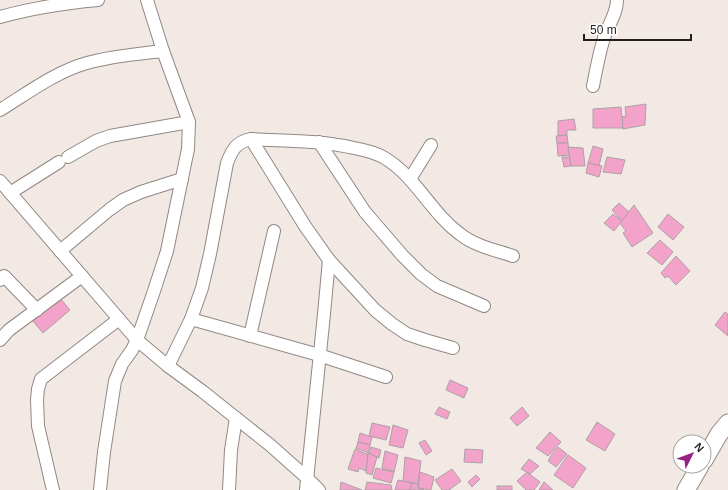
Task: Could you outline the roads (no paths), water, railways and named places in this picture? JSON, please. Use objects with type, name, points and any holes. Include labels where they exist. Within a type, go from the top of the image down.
[{"type":"street","points":[[0,17],[55,5],[98,0]]},
{"type":"street","points":[[100,490],[104,452],[115,381],[120,368],[137,340],[167,251],[188,149],[189,122],[163,51],[147,0]]},
{"type":"street","points":[[593,86],[604,36],[616,10],[618,0]]},
{"type":"street","points":[[0,110],[67,70],[85,63],[102,59],[163,51]]},
{"type":"street","points":[[10,193],[96,140],[110,136],[189,122]]},
{"type":"street","points":[[251,139],[305,226],[329,260],[375,310],[407,334],[453,348]]},
{"type":"street","points":[[168,366],[191,319],[202,288],[227,163],[231,153],[243,140],[251,139],[319,142],[365,150],[381,156],[397,167],[410,179],[449,226],[475,243],[513,256]]},
{"type":"street","points":[[319,142],[365,212],[402,255],[421,274],[436,286],[484,306]]},
{"type":"street","points":[[410,179],[431,144]]},
{"type":"street","points":[[60,251],[123,200],[141,192],[182,179]]},
{"type":"street","points":[[0,181],[137,340],[270,445],[319,490]]},
{"type":"street","points":[[250,336],[274,231]]},
{"type":"street","points":[[306,490],[306,477],[329,260]]},
{"type":"street","points":[[0,280],[4,276],[36,310]]},
{"type":"street","points":[[0,340],[9,330],[82,276]]},
{"type":"street","points":[[53,490],[38,426],[37,394],[41,379],[119,319]]},
{"type":"street","points":[[191,319],[319,355],[386,377]]},
{"type":"street","points":[[229,490],[231,450],[236,418]]},
{"type":"street","points":[[712,446],[728,423]]},
{"type":"street","points":[[686,490],[695,474]]}]
